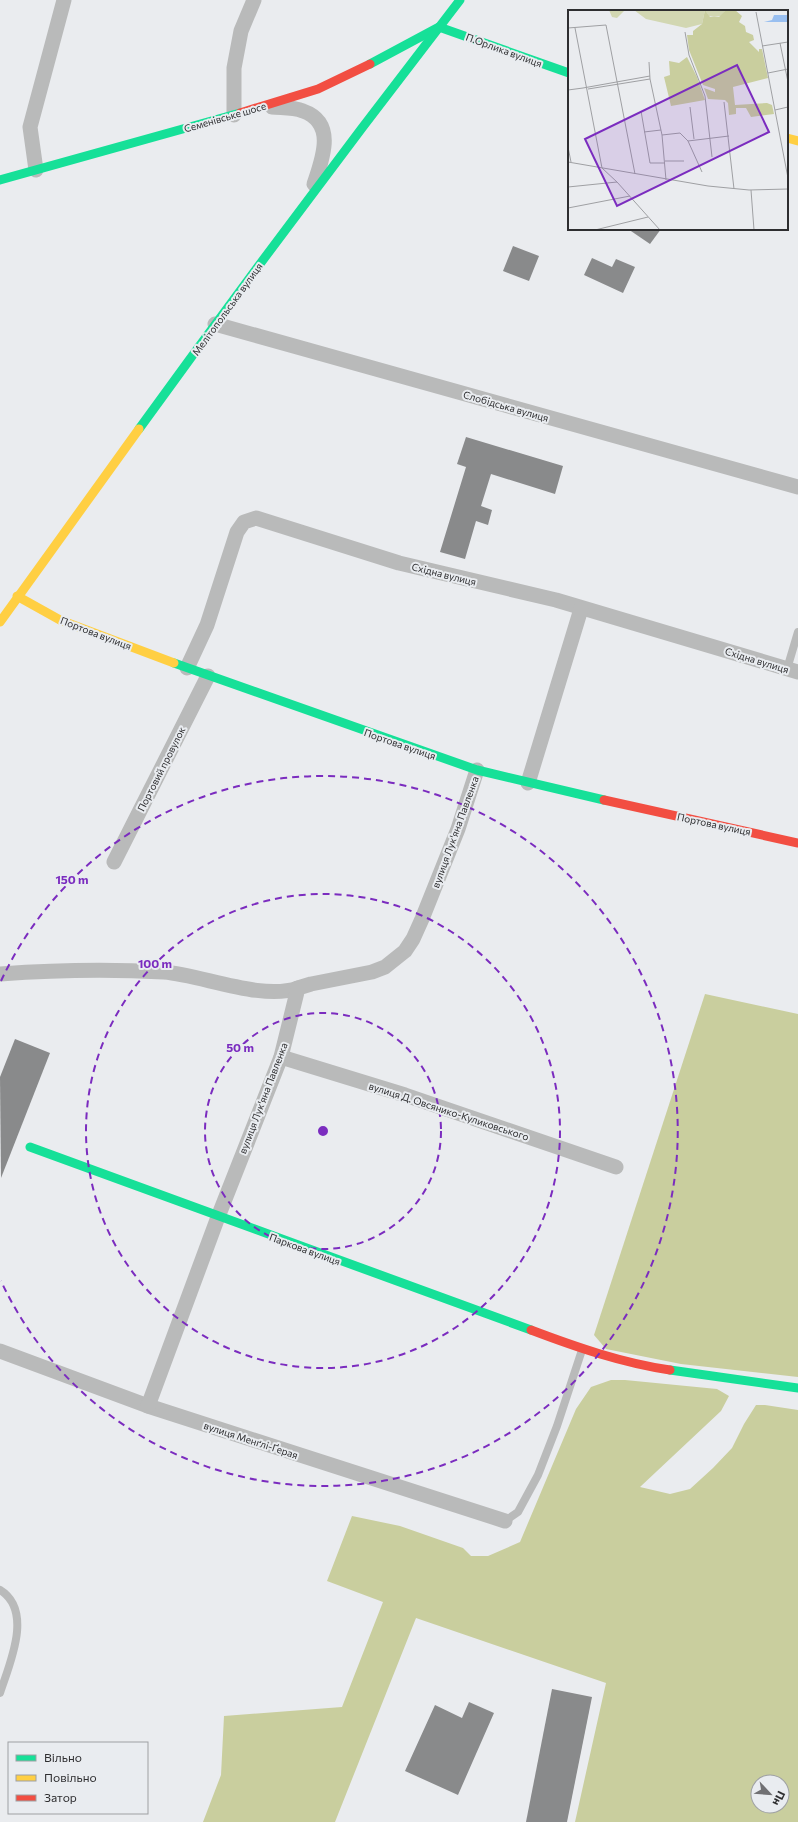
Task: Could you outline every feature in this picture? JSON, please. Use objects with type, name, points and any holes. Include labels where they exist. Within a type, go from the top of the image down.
[{"type":"street","points":[[36,170],[30,128],[64,0]]},
{"type":"street","points":[[234,115],[234,68],[242,31],[254,0]]},
{"type":"street","name":"Мелітопольська вулиця","points":[[0,622],[17,596],[215,324],[460,0]]},
{"type":"street","name":"Семенівське шосе","points":[[0,180],[234,115],[318,88],[355,72],[439,27]]},
{"type":"street","name":"П.Орлика вулиця","points":[[439,27],[568,73]]},
{"type":"street","points":[[261,106],[304,111],[312,115],[323,130],[325,140],[324,149],[309,198]]},
{"type":"street","points":[[788,138],[798,141]]},
{"type":"street","name":"Слобідська вулиця","points":[[215,324],[798,487]]},
{"type":"street","name":"Східна вулиця","points":[[187,668],[207,625],[237,532],[244,522],[256,518],[399,563],[556,600],[581,609],[792,671]]},
{"type":"street","name":"Портова вулиця","points":[[17,596],[60,620],[208,676],[477,770],[528,783],[798,844]]},
{"type":"street","points":[[528,783],[581,609]]},
{"type":"street","name":"Портовий провулок","points":[[114,862],[208,676]]},
{"type":"street","name":"вулиця Лук'яна Павленка","points":[[148,1406],[218,1217],[280,1057],[298,988],[384,968],[405,951],[413,939],[425,912],[458,829],[477,770]]},
{"type":"street","points":[[0,974],[85,971],[165,972],[243,988],[279,992],[298,988]]},
{"type":"street","name":"вулиця Д. Овсянико-Куликовського","points":[[280,1057],[404,1095],[616,1167]]},
{"type":"street","name":"Паркова вулиця","points":[[30,1147],[582,1349],[648,1367],[798,1388]]},
{"type":"street","name":"вулиця Менґлі-Ґерая","points":[[0,1351],[148,1406],[505,1521]]},
{"type":"lane","points":[[792,671],[798,632]]},
{"type":"lane","points":[[505,1521],[518,1512],[538,1475],[557,1426],[582,1349]]},
{"type":"lane","points":[[0,1590],[10,1598],[16,1612],[18,1628],[15,1647],[0,1693]]},
{"type":"green space","points":[[705,994],[798,1014],[798,1377],[681,1364],[606,1349],[594,1335]]},
{"type":"green space","points":[[611,1380],[717,1389],[729,1396],[721,1411],[640,1487],[670,1494],[690,1489],[713,1468],[732,1448],[744,1424],[756,1405],[798,1410],[798,1822],[575,1822],[606,1683],[416,1618],[335,1822],[203,1822],[221,1775],[224,1716],[342,1707],[383,1602],[327,1581],[352,1516],[400,1526],[463,1548],[471,1556],[488,1556],[520,1542],[576,1409],[591,1387]]},
{"type":"building","points":[[629,230],[660,230],[650,244]]},
{"type":"building","points":[[513,246],[539,256],[529,281],[503,271]]},
{"type":"building","points":[[592,258],[612,267],[616,259],[635,267],[623,293],[584,275]]},
{"type":"building","points":[[466,437],[563,466],[555,494],[491,474],[481,506],[492,510],[488,525],[476,521],[465,559],[440,552],[466,467],[457,464]]},
{"type":"building","points":[[15,1039],[50,1053],[1,1178],[0,1077]]},
{"type":"building","points":[[552,1689],[592,1697],[567,1822],[526,1822]]},
{"type":"building","points":[[469,1702],[494,1713],[458,1795],[405,1771],[435,1705],[462,1718]]},
{"type":"traffic: fast","points":[[139,429],[298,213],[460,0]]},
{"type":"traffic: fast","points":[[370,64],[439,27],[568,73]]},
{"type":"traffic: fast","points":[[0,180],[240,113]]},
{"type":"traffic: fast","points":[[174,663],[477,770],[604,800]]},
{"type":"traffic: fast","points":[[30,1147],[531,1330]]},
{"type":"traffic: fast","points":[[670,1370],[798,1388]]},
{"type":"traffic: slow","points":[[788,138],[798,141]]},
{"type":"traffic: slow","points":[[0,622],[139,429]]},
{"type":"traffic: slow","points":[[17,596],[60,620],[174,663]]},
{"type":"traffic: jam","points":[[240,113],[318,89],[370,64]]},
{"type":"traffic: jam","points":[[604,800],[798,843]]},
{"type":"traffic: jam","points":[[531,1330],[599,1354],[670,1370]]}]
